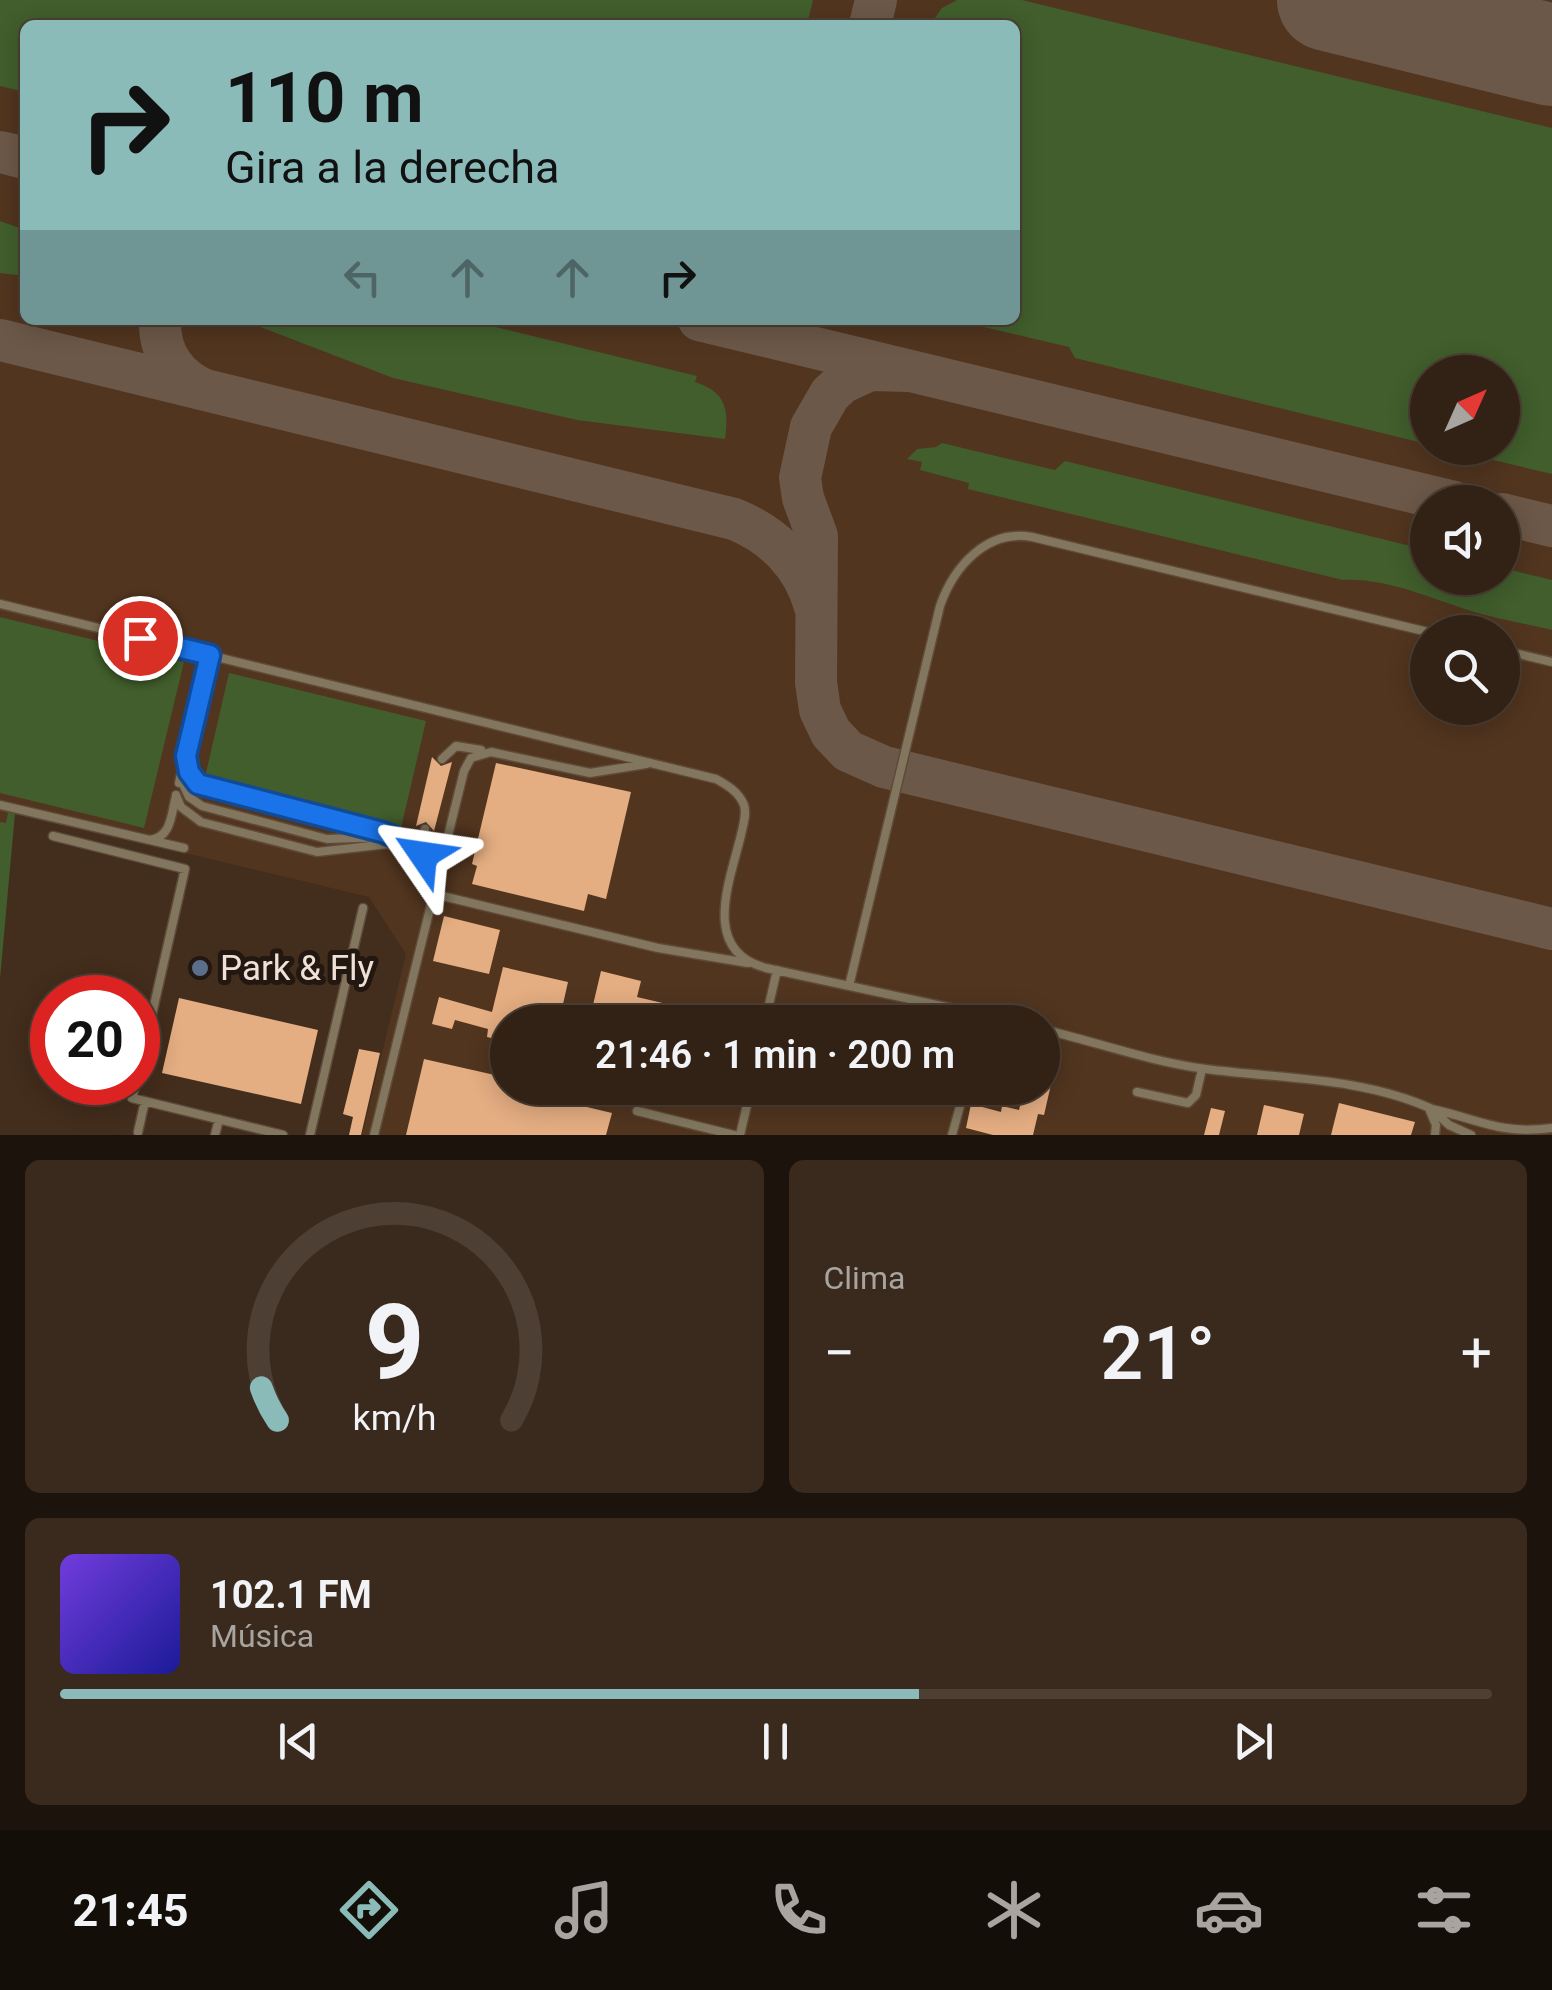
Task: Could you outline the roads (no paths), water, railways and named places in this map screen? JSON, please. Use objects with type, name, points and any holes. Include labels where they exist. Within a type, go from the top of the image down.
[{"type":"lane","points":[[849,986],[940,606],[958,569],[984,546],[1003,537],[1032,537],[1410,628]]},
{"type":"lane","points":[[0,604],[716,779],[741,800],[745,814],[723,919],[732,946],[758,966]]},
{"type":"lane","points":[[1520,654],[1552,662]]},
{"type":"lane","points":[[150,840],[166,832],[210,655]]},
{"type":"lane","points":[[442,759],[456,746],[576,773],[652,763]]},
{"type":"lane","points":[[374,1135],[467,762],[476,754],[491,752]]},
{"type":"lane","points":[[186,756],[193,780],[206,789],[401,840],[420,851],[434,894]]},
{"type":"lane","points":[[180,778],[189,797],[202,806],[327,839],[384,836],[401,840]]},
{"type":"lane","points":[[176,795],[181,807],[201,822],[316,852],[388,844],[420,851]]},
{"type":"lane","points":[[0,805],[184,848]]},
{"type":"lane","points":[[420,851],[425,828]]},
{"type":"lane","points":[[52,836],[181,866],[186,872],[160,982]]},
{"type":"lane","points":[[434,894],[658,948],[778,970],[927,1005]]},
{"type":"lane","points":[[310,1135],[363,908]]},
{"type":"lane","points":[[770,1005],[778,970]]},
{"type":"lane","points":[[1060,1034],[1202,1069],[1321,1081],[1422,1104],[1498,1130],[1538,1132],[1552,1128]]},
{"type":"lane","points":[[1137,1092],[1188,1103],[1196,1094],[1202,1069]]},
{"type":"lane","points":[[1422,1104],[1435,1118],[1435,1135]]},
{"type":"lane","points":[[138,1132],[144,1105]]},
{"type":"lane","points":[[160,1105],[284,1135]]},
{"type":"lane","points":[[637,1111],[737,1135],[746,1105]]},
{"type":"lane","points":[[952,1135],[960,1105]]},
{"type":"lane","points":[[1432,1109],[1449,1125],[1471,1135]]},
{"type":"lane","points":[[215,1135],[219,1119]]},
{"type":"lane","points":[[1541,1135],[1552,1128]]},
{"type":"place","name":"Park & Fly","points":[[200,968]]}]
